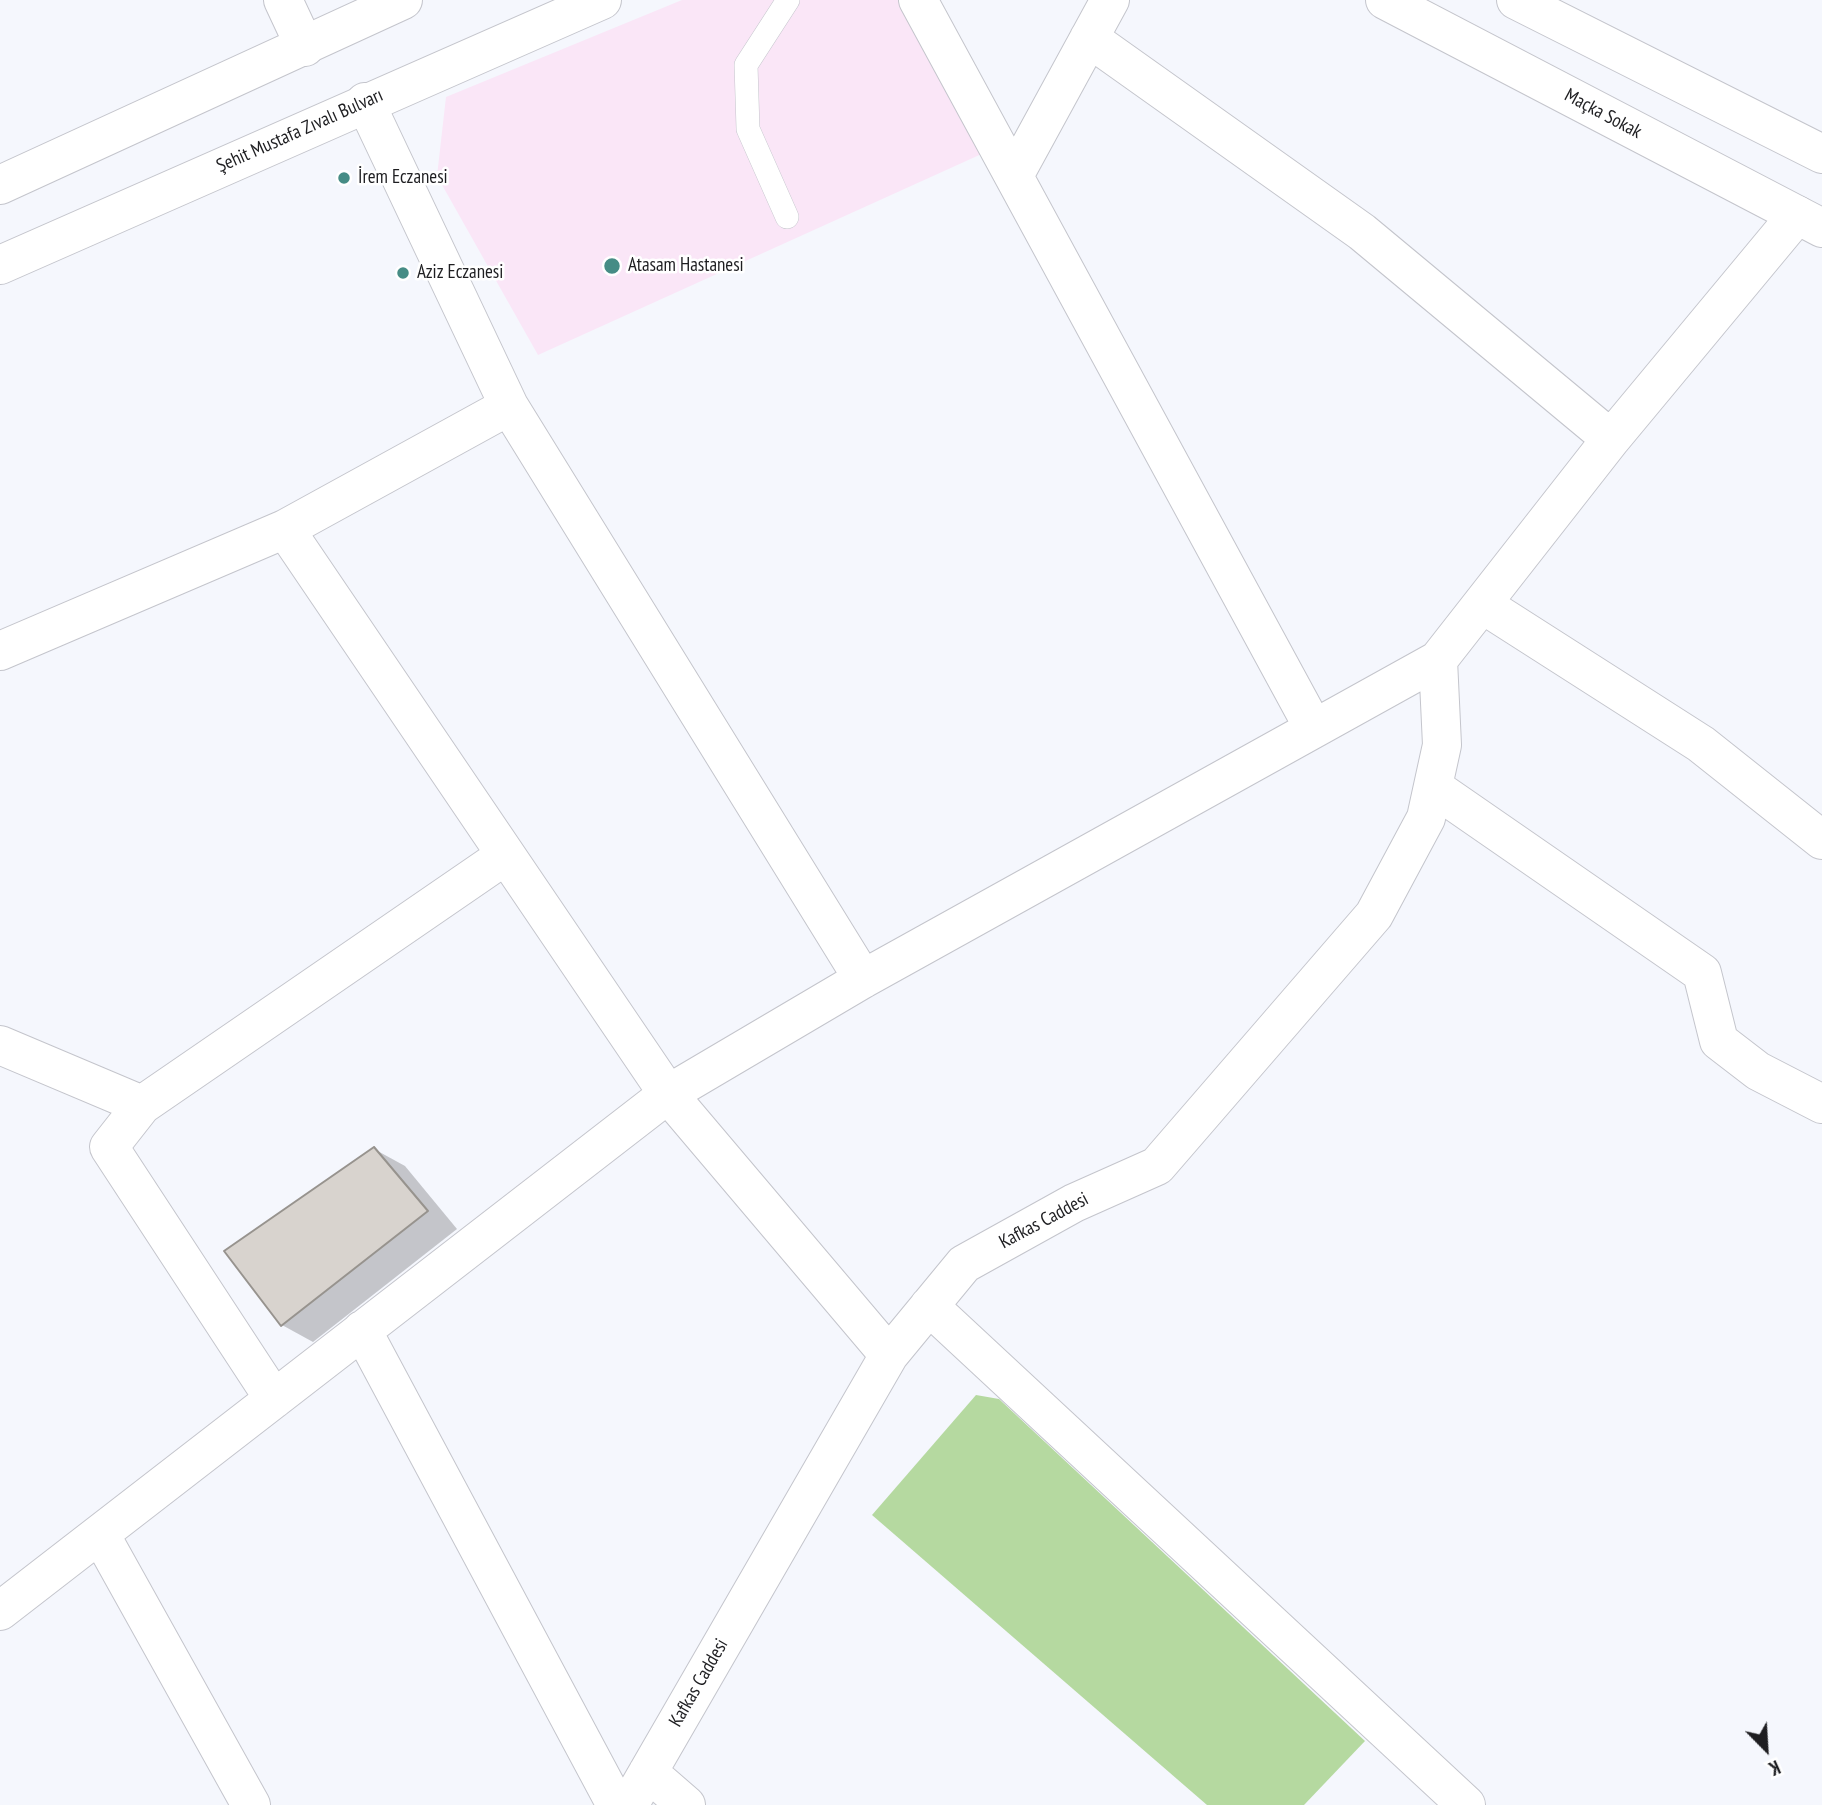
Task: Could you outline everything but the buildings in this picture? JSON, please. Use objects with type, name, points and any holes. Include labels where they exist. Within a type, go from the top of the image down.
[{"type":"street","points":[[283,0],[305,47]]},
{"type":"street","points":[[0,185],[403,0]]},
{"type":"street","name":"Şehit Mustafa Zıvalı Bulvarı","points":[[0,265],[365,102],[602,0]]},
{"type":"street","points":[[918,0],[1015,174],[1313,727]]},
{"type":"street","points":[[1015,174],[1110,0]]},
{"type":"street","name":"Maçka Sokak","points":[[1385,0],[1809,222]]},
{"type":"street","points":[[1516,0],[1822,154]]},
{"type":"street","points":[[1089,38],[1362,232],[1611,439]]},
{"type":"street","points":[[365,102],[509,406],[863,979]]},
{"type":"street","points":[[0,1611],[668,1094],[863,979],[1438,660],[1611,439],[1809,222]]},
{"type":"street","points":[[0,651],[285,529],[509,406]]},
{"type":"street","points":[[285,529],[668,1094],[889,1355]]},
{"type":"street","points":[[1482,604],[1701,744],[1822,840]]},
{"type":"street","name":"Kafkas Caddesi","points":[[629,1805],[889,1355],[964,1264],[1074,1203],[1157,1166],[1374,915],[1426,818],[1442,746],[1438,660]]},
{"type":"street","points":[[1433,787],[1702,973],[1719,1041],[1758,1072],[1822,1104]]},
{"type":"street","points":[[274,1399],[109,1147],[142,1105],[506,855]]},
{"type":"street","points":[[0,1045],[142,1105]]},
{"type":"street","points":[[929,1306],[1466,1805]]},
{"type":"street","points":[[362,1330],[616,1805]]},
{"type":"street","points":[[100,1534],[250,1805]]},
{"type":"street","points":[[648,1772],[686,1805]]},
{"type":"lane","points":[[787,217],[748,129],[747,65],[788,0]]},
{"type":"shaded area","name":"Atasam Hastanesi","points":[[682,0],[903,0],[986,152],[538,355],[437,176],[446,97]]},
{"type":"green space","points":[[976,1395],[999,1399],[1365,1741],[1304,1805],[1207,1805],[872,1515]]},
{"type":"place","name":"İrem Eczanesi","points":[[344,178]]},
{"type":"place","name":"Atasam Hastanesi","points":[[612,266]]},
{"type":"place","name":"Aziz Eczanesi","points":[[403,273]]}]
